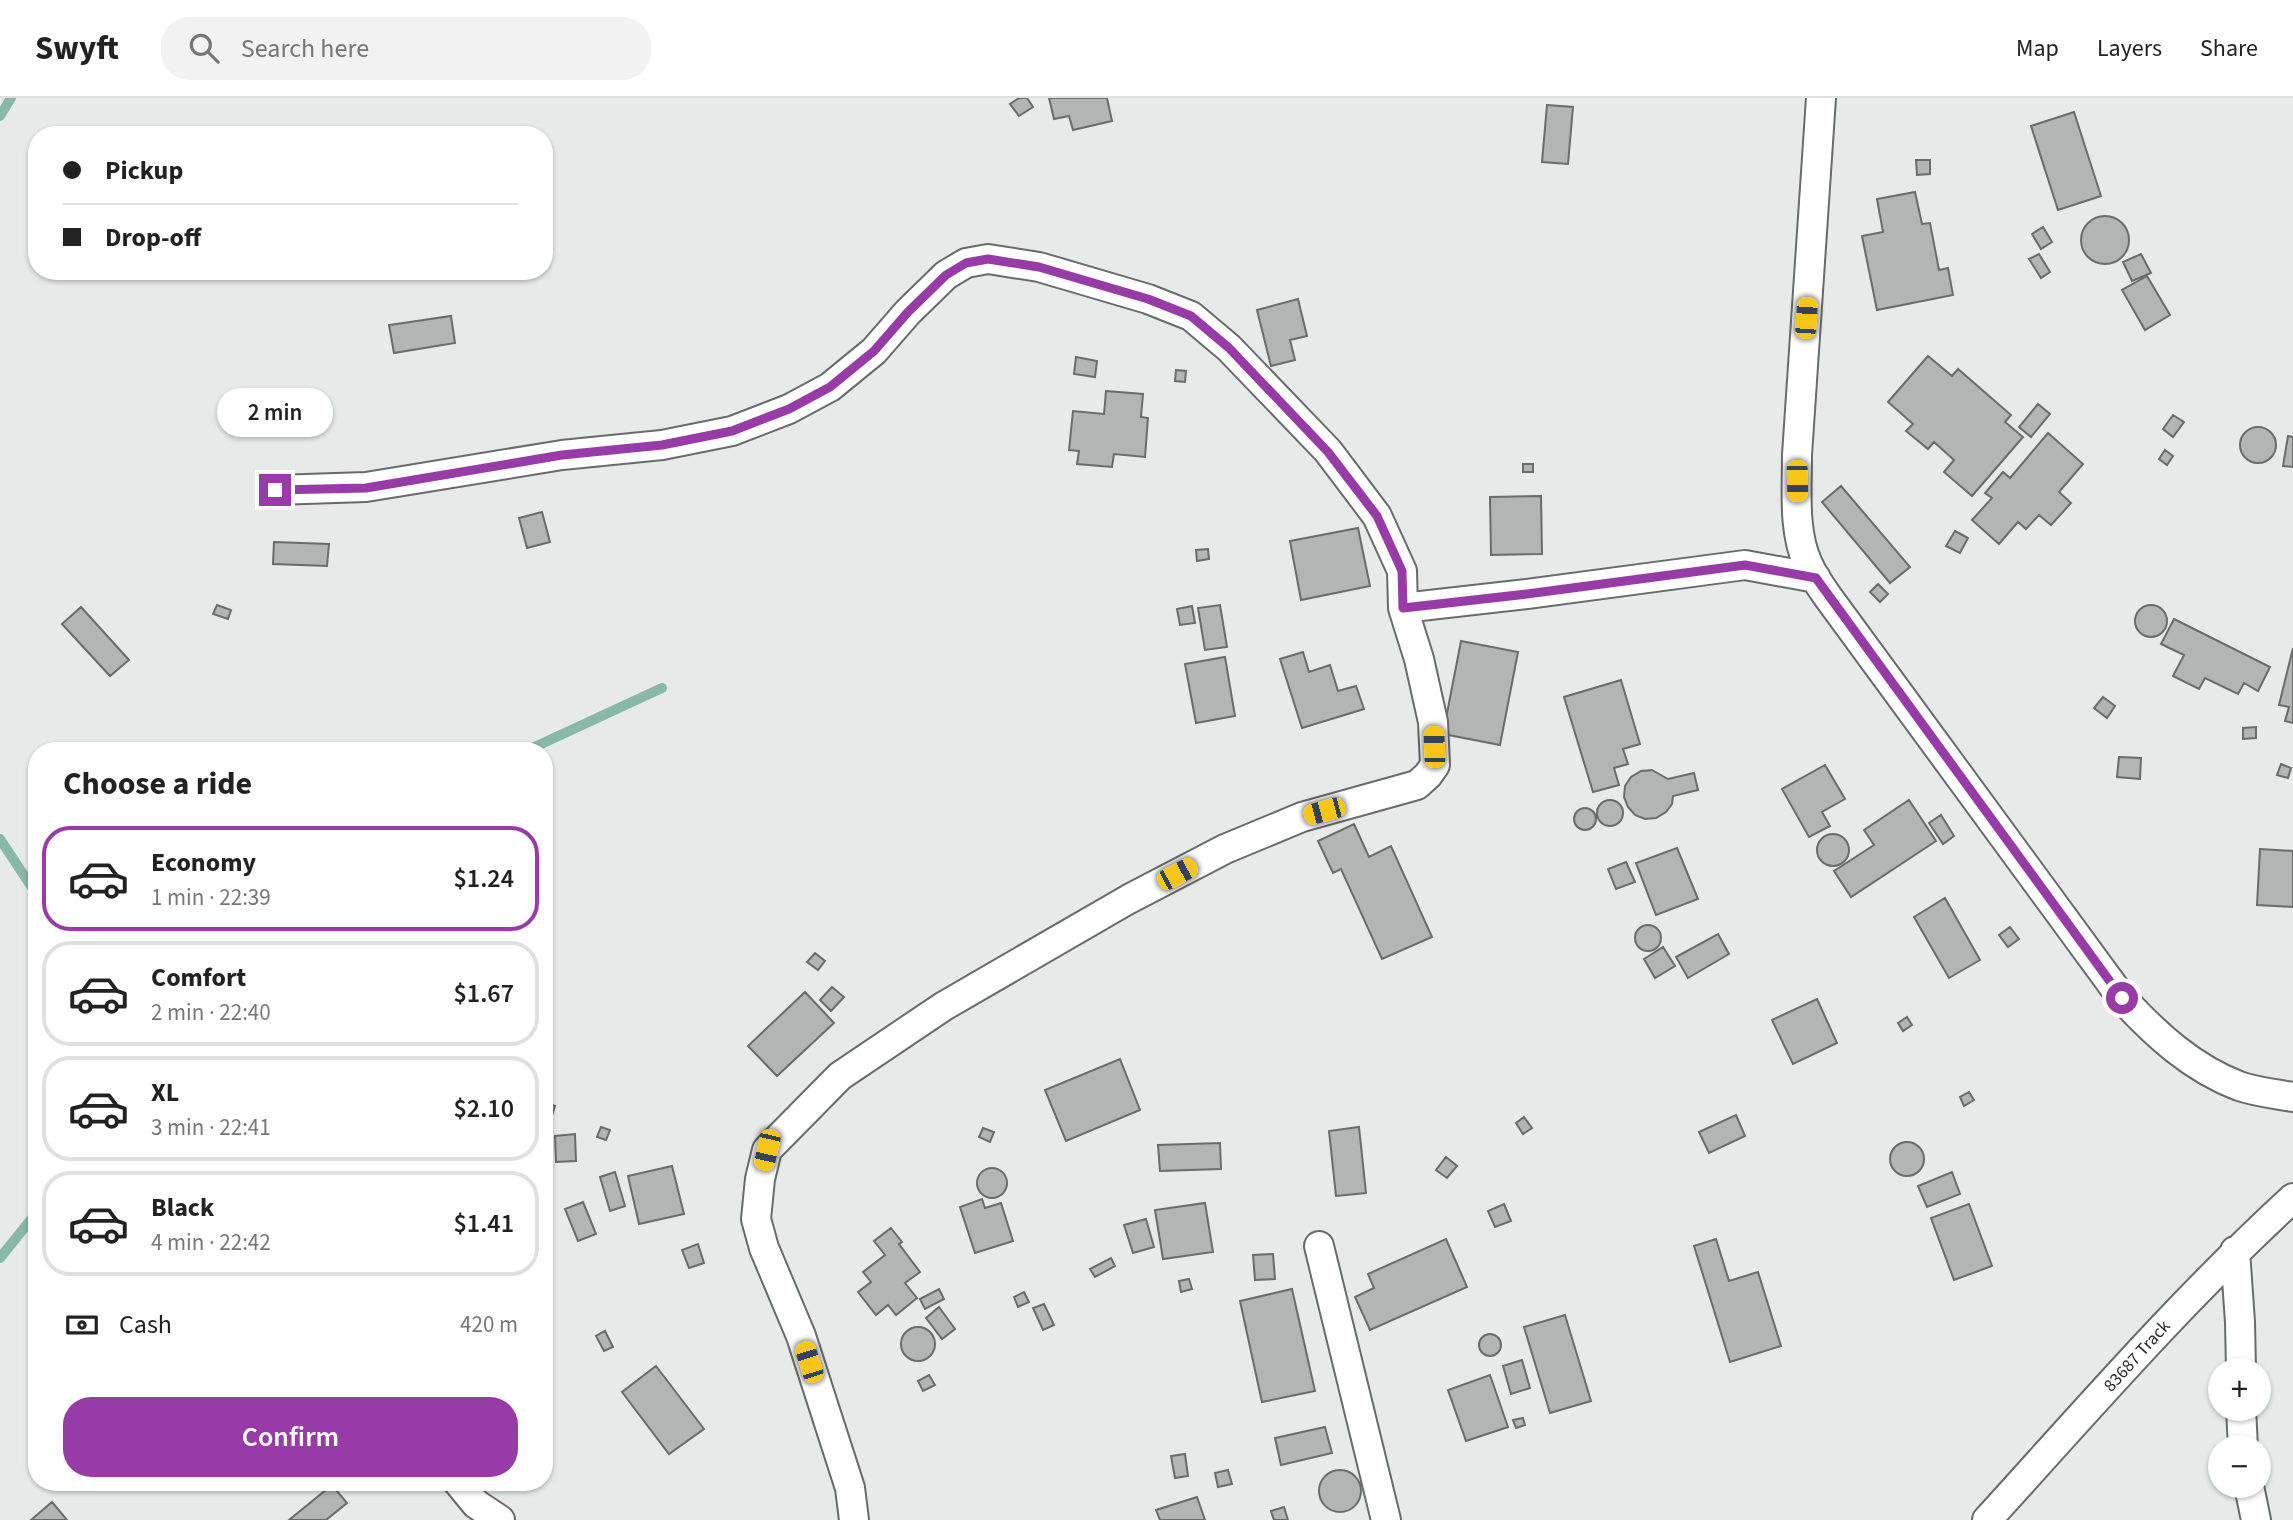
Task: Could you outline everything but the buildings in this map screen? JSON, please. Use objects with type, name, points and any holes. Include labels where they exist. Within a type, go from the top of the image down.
[{"type":"street","points":[[1821,98],[1797,455],[1801,547],[1808,565],[2122,998],[2138,1016],[2187,1058],[2240,1086],[2293,1097]]},
{"type":"street","points":[[275,490],[366,488],[562,455],[662,445],[732,431],[789,409],[830,387],[874,351],[908,312],[946,275],[966,263],[988,259],[1039,267],[1148,299],[1191,316],[1229,348],[1328,452],[1377,516],[1402,571],[1403,608],[1412,632],[1433,722],[1435,765],[1417,785],[1302,817],[1225,849],[1129,900],[944,1006],[840,1076],[767,1150],[760,1179],[756,1219],[764,1248],[801,1336],[850,1489],[854,1520]]},
{"type":"street","points":[[1403,608],[1745,565],[1816,578]]},
{"type":"street","name":"83687 Track","points":[[1987,1520],[2185,1302],[2293,1198]]},
{"type":"street","points":[[1320,1246],[1386,1520]]},
{"type":"street","points":[[2235,1251],[2241,1358]]},
{"type":"street","points":[[465,1491],[476,1504],[500,1520]]},
{"type":"street","points":[[2251,1498],[2256,1520]]},
{"type":"waterway","points":[[0,116],[11,98]]},
{"type":"waterway","points":[[545,742],[662,688]]},
{"type":"waterway","points":[[0,839],[28,881]]},
{"type":"waterway","points":[[0,1258],[28,1223]]},
{"type":"route","points":[[275,490],[366,488],[562,455],[662,445],[732,431],[789,409],[830,387],[874,351],[908,312],[946,275],[966,263],[988,259],[1039,267],[1148,299],[1191,316],[1229,348],[1328,452],[1377,516],[1402,571],[1403,608],[1745,565],[1816,578],[1844,620],[2122,998]]}]
